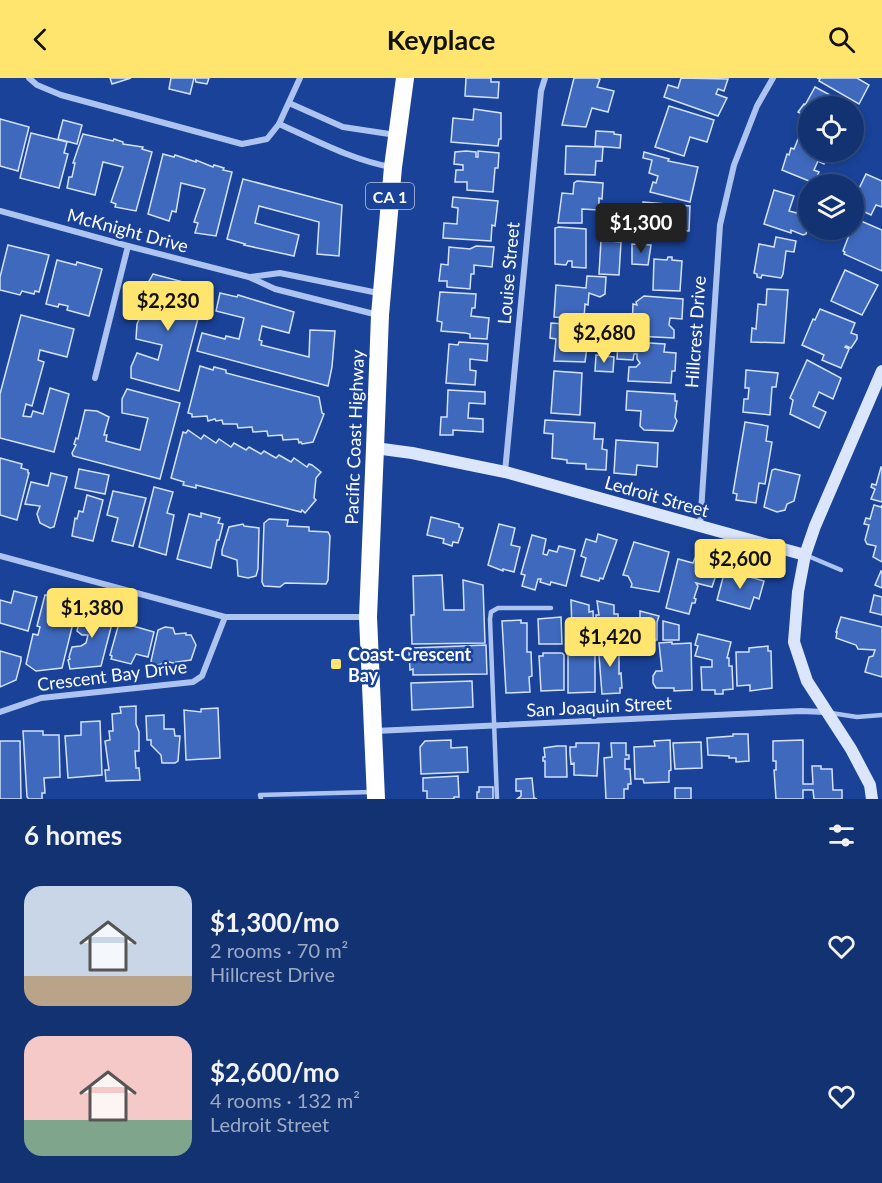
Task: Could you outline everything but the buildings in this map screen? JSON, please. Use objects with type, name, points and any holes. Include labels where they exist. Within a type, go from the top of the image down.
[{"type":"highway","name":"Pacific Coast Highway","points":[[376,796],[368,617],[380,315],[393,167],[405,78]]},
{"type":"street","points":[[28,78],[37,85],[61,95],[242,144],[267,139],[279,124],[300,78]]},
{"type":"street","name":"Louise Street","points":[[505,472],[540,103],[545,78]]},
{"type":"street","name":"Hillcrest Drive","points":[[700,527],[720,225],[734,165],[757,106],[773,78]]},
{"type":"street","points":[[289,103],[343,128],[397,135]]},
{"type":"street","points":[[279,124],[334,148],[393,167]]},
{"type":"street","name":"McKnight Drive","points":[[0,211],[249,277],[275,289],[380,315]]},
{"type":"street","points":[[95,378],[128,246]]},
{"type":"street","name":"McKnight Drive","points":[[249,277],[280,273],[382,293]]},
{"type":"street","points":[[872,799],[870,785],[856,758],[807,681],[794,642],[798,592],[805,555],[815,526],[882,371]]},
{"type":"street","name":"Ledroit Street","points":[[375,448],[412,453],[505,472],[805,555]]},
{"type":"street","points":[[0,556],[225,617],[368,617]]},
{"type":"street","name":"Crescent Bay Drive","points":[[0,712],[41,698],[193,682],[202,676],[225,617]]},
{"type":"street","name":"San Joaquin Street","points":[[374,731],[801,711],[825,712]]},
{"type":"lane","points":[[805,555],[841,570]]},
{"type":"lane","points":[[496,799],[491,612],[498,608],[551,608]]},
{"type":"lane","points":[[825,712],[857,717],[882,715]]},
{"type":"lane","points":[[261,799],[260,795],[376,796]]},
{"type":"place","name":"Coast-Crescent Bay","points":[[336,664]]}]
